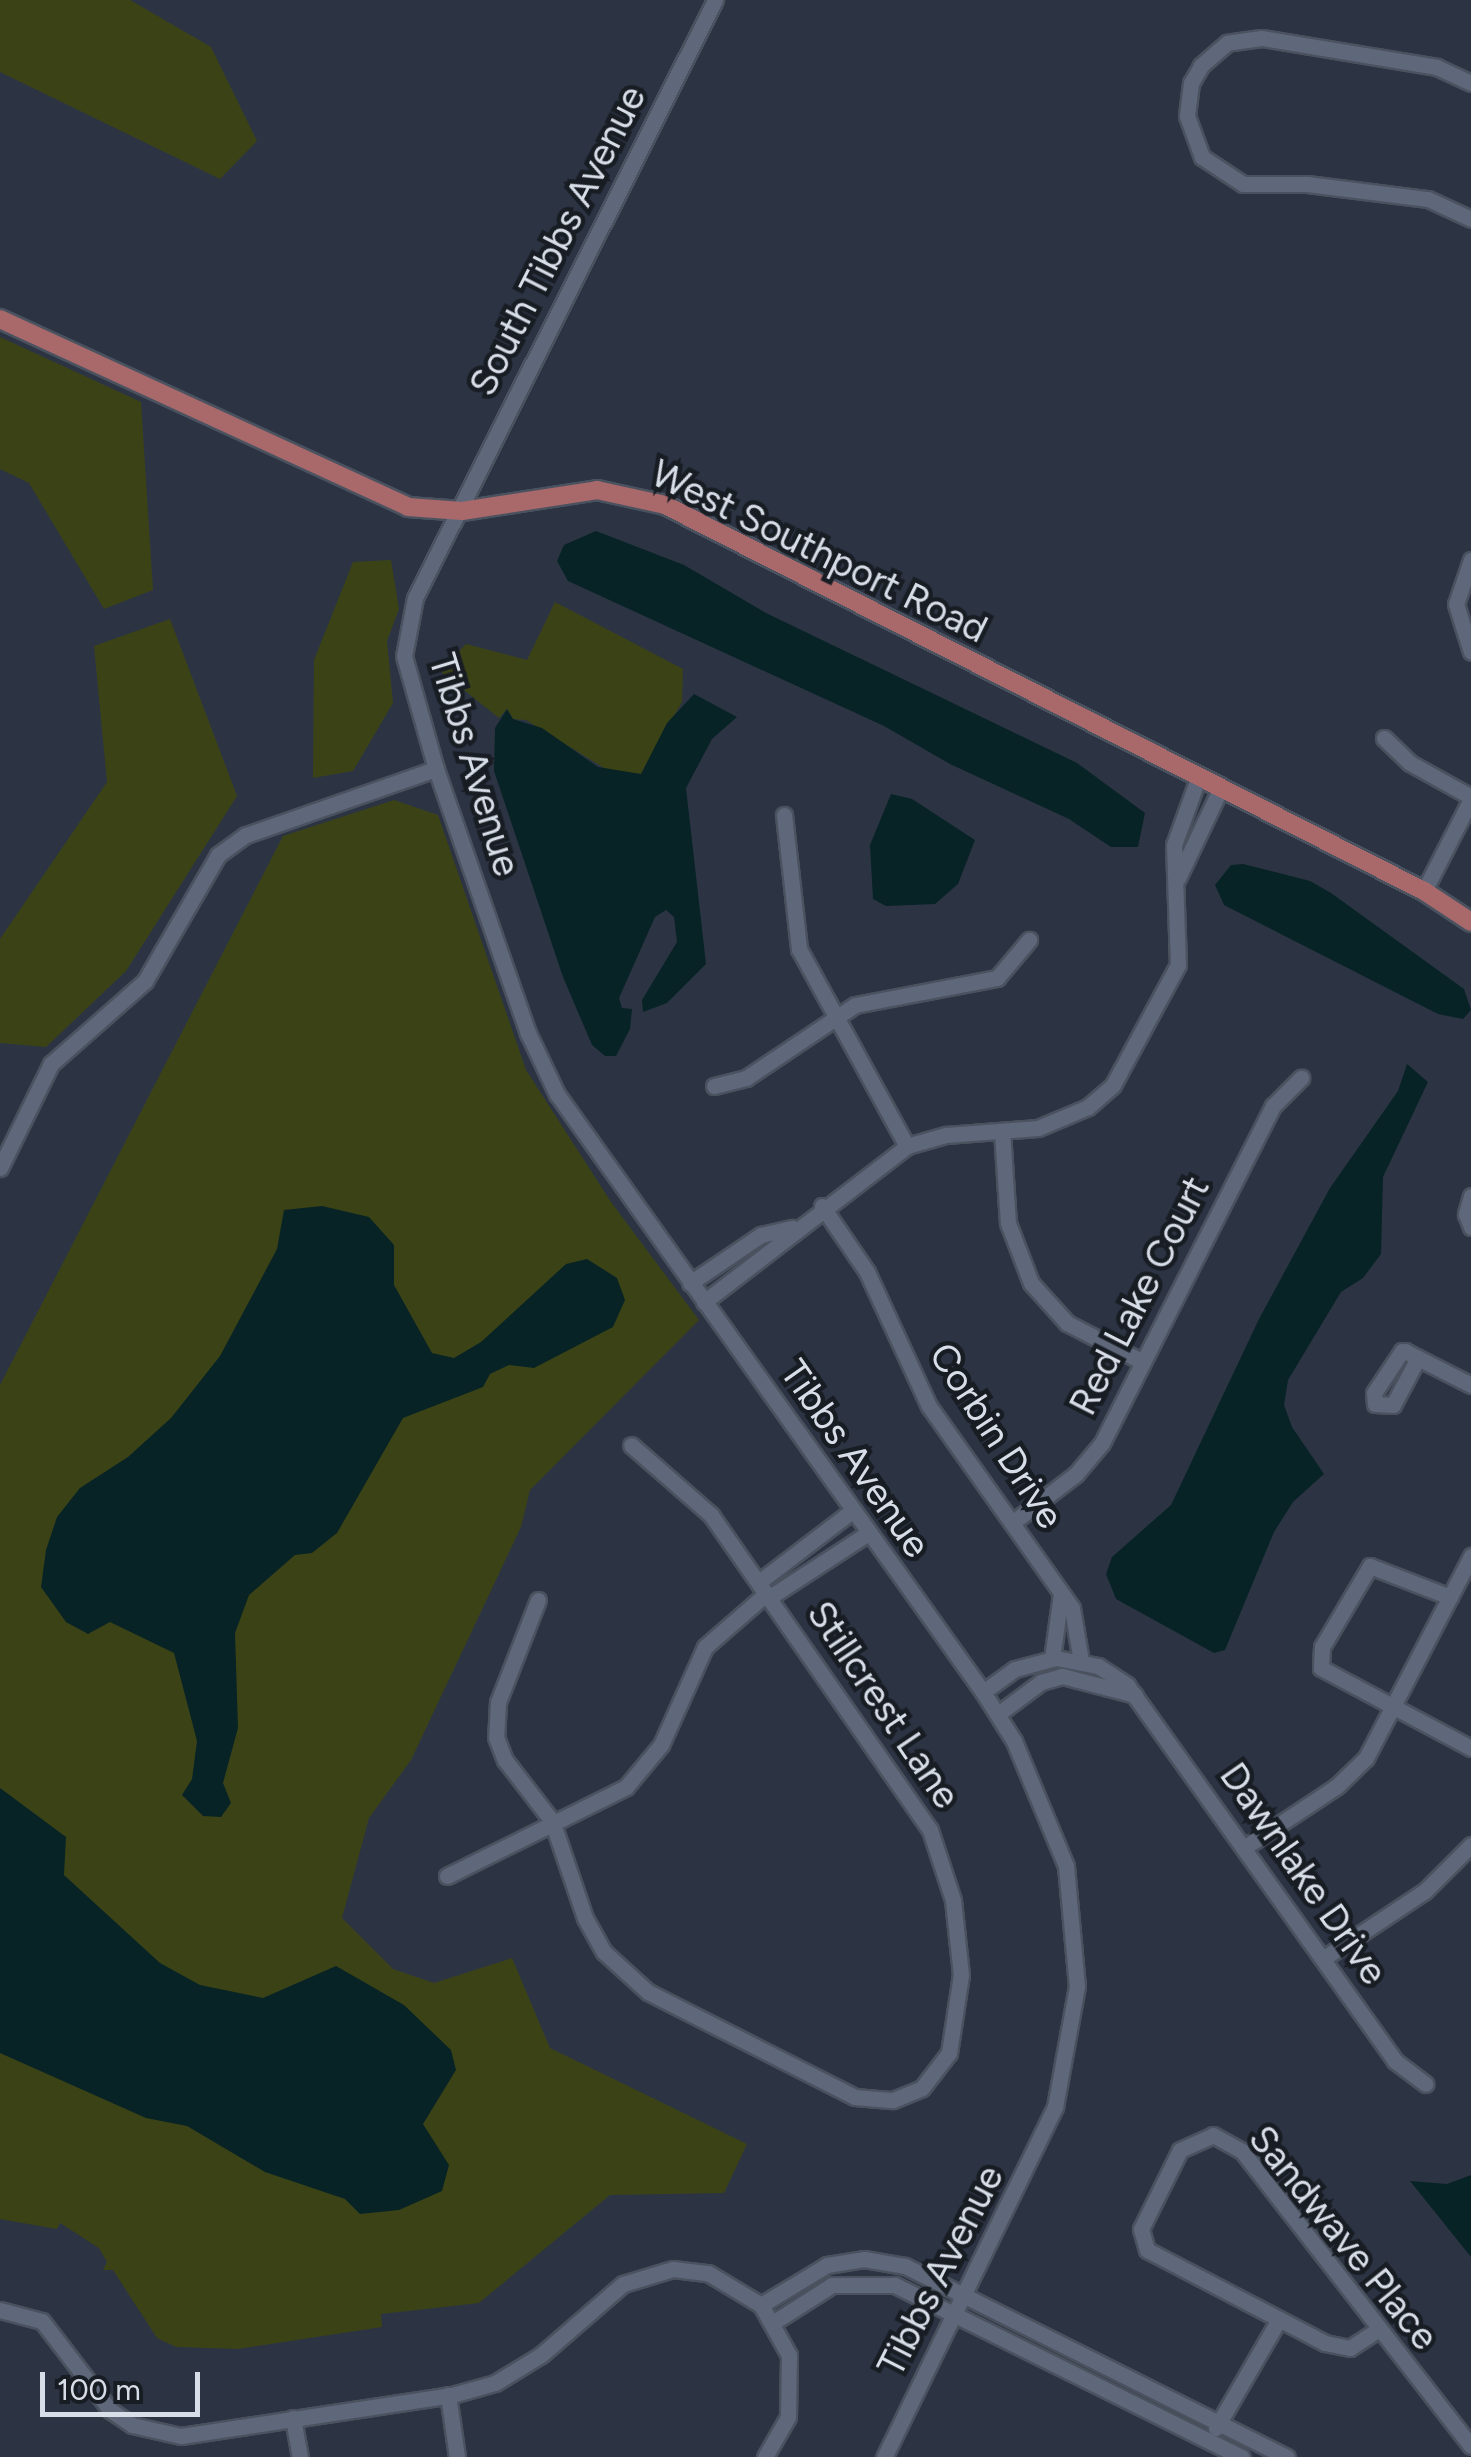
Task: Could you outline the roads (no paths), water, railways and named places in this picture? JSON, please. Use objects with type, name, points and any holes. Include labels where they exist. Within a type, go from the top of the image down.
[{"type":"main road","name":"West Southport Road","points":[[0,320],[384,499],[458,511],[567,491],[622,493],[665,505],[1424,891],[1471,922]]},
{"type":"street","name":"South Tibbs Avenue","points":[[458,511],[715,0]]},
{"type":"street","points":[[1471,83],[1437,67],[1262,38],[1227,43],[1201,66],[1191,83],[1188,116],[1202,157],[1243,184],[1307,184],[1428,199],[1471,218]]},
{"type":"street","name":"Tibbs Avenue","points":[[458,511],[413,603],[404,638],[406,673],[436,769],[546,1072],[690,1283],[998,1714],[1058,1838],[1074,1912],[1078,1986],[1070,2052],[1050,2122],[884,2457]]},
{"type":"street","points":[[1471,560],[1457,594],[1460,631],[1471,652]]},
{"type":"street","points":[[1384,738],[1410,763],[1471,798],[1424,891]]},
{"type":"street","points":[[0,1168],[8,1135],[51,1064],[145,981],[218,854],[261,829],[436,769]]},
{"type":"street","points":[[704,1302],[792,1228],[907,1146],[941,1136],[1002,1132],[1070,1116],[1104,1094],[1130,1064],[1178,966],[1176,830],[1199,776]]},
{"type":"street","points":[[1177,882],[1221,788]]},
{"type":"street","points":[[784,815],[794,932],[907,1146]]},
{"type":"street","points":[[714,1086],[746,1078],[836,1014],[890,994],[986,982],[1012,966],[1029,940]]},
{"type":"street","name":"Red Lake Court","points":[[1012,1523],[1090,1460],[1276,1102],[1301,1078]]},
{"type":"street","points":[[1002,1132],[1008,1223],[1031,1283],[1067,1322],[1143,1362]]},
{"type":"street","points":[[1471,1196],[1466,1214],[1471,1227]]},
{"type":"street","name":"Corbin Drive","points":[[822,1206],[867,1272],[924,1399],[1061,1594],[1079,1628],[1076,1660]]},
{"type":"street","points":[[690,1283],[760,1235],[792,1228]]},
{"type":"street","points":[[1418,1358],[1471,1384]]},
{"type":"street","name":"Stillcrest Lane","points":[[553,1826],[591,1931],[638,1985],[855,2097],[906,2096],[937,2074],[953,2038],[960,1956],[950,1887],[914,1802],[698,1500],[630,1445]]},
{"type":"street","points":[[447,1876],[609,1799],[641,1772],[666,1735],[706,1647],[852,1511]]},
{"type":"street","points":[[765,1591],[868,1533]]},
{"type":"street","points":[[1244,1848],[1344,1780],[1368,1754],[1471,1556]]},
{"type":"street","points":[[1450,1597],[1370,1566],[1322,1647],[1321,1668],[1471,1748]]},
{"type":"street","points":[[1052,1659],[1061,1594]]},
{"type":"street","points":[[538,1600],[500,1695],[495,1728],[505,1760],[553,1826]]},
{"type":"street","name":"Dawnlake Drive","points":[[983,1692],[1015,1669],[1052,1659],[1076,1660],[1112,1674],[1135,1695],[1395,2061],[1425,2084]]},
{"type":"street","points":[[1070,1677],[1076,1660]]},
{"type":"street","points":[[998,1714],[1041,1682],[1070,1677],[1135,1695]]},
{"type":"street","points":[[1324,1958],[1424,1891],[1471,1845]]},
{"type":"street","name":"Sandwave Place","points":[[1278,2321],[1162,2261],[1143,2243],[1145,2218],[1180,2150],[1202,2137],[1223,2138],[1242,2151],[1376,2331],[1471,2446]]},
{"type":"street","points":[[761,2305],[809,2272],[864,2260],[909,2268],[1287,2457]]},
{"type":"street","points":[[0,2310],[42,2321],[94,2395],[144,2429],[181,2436],[448,2395],[521,2369],[604,2296],[646,2274],[708,2274],[761,2305],[774,2322],[792,2385],[788,2417],[766,2457]]},
{"type":"street","points":[[774,2322],[817,2291],[859,2280],[900,2286],[1242,2457]]},
{"type":"street","points":[[1209,2440],[1278,2321],[1338,2347],[1376,2331]]},
{"type":"street","points":[[448,2395],[458,2457]]},
{"type":"street","points":[[294,2418],[300,2457]]}]
